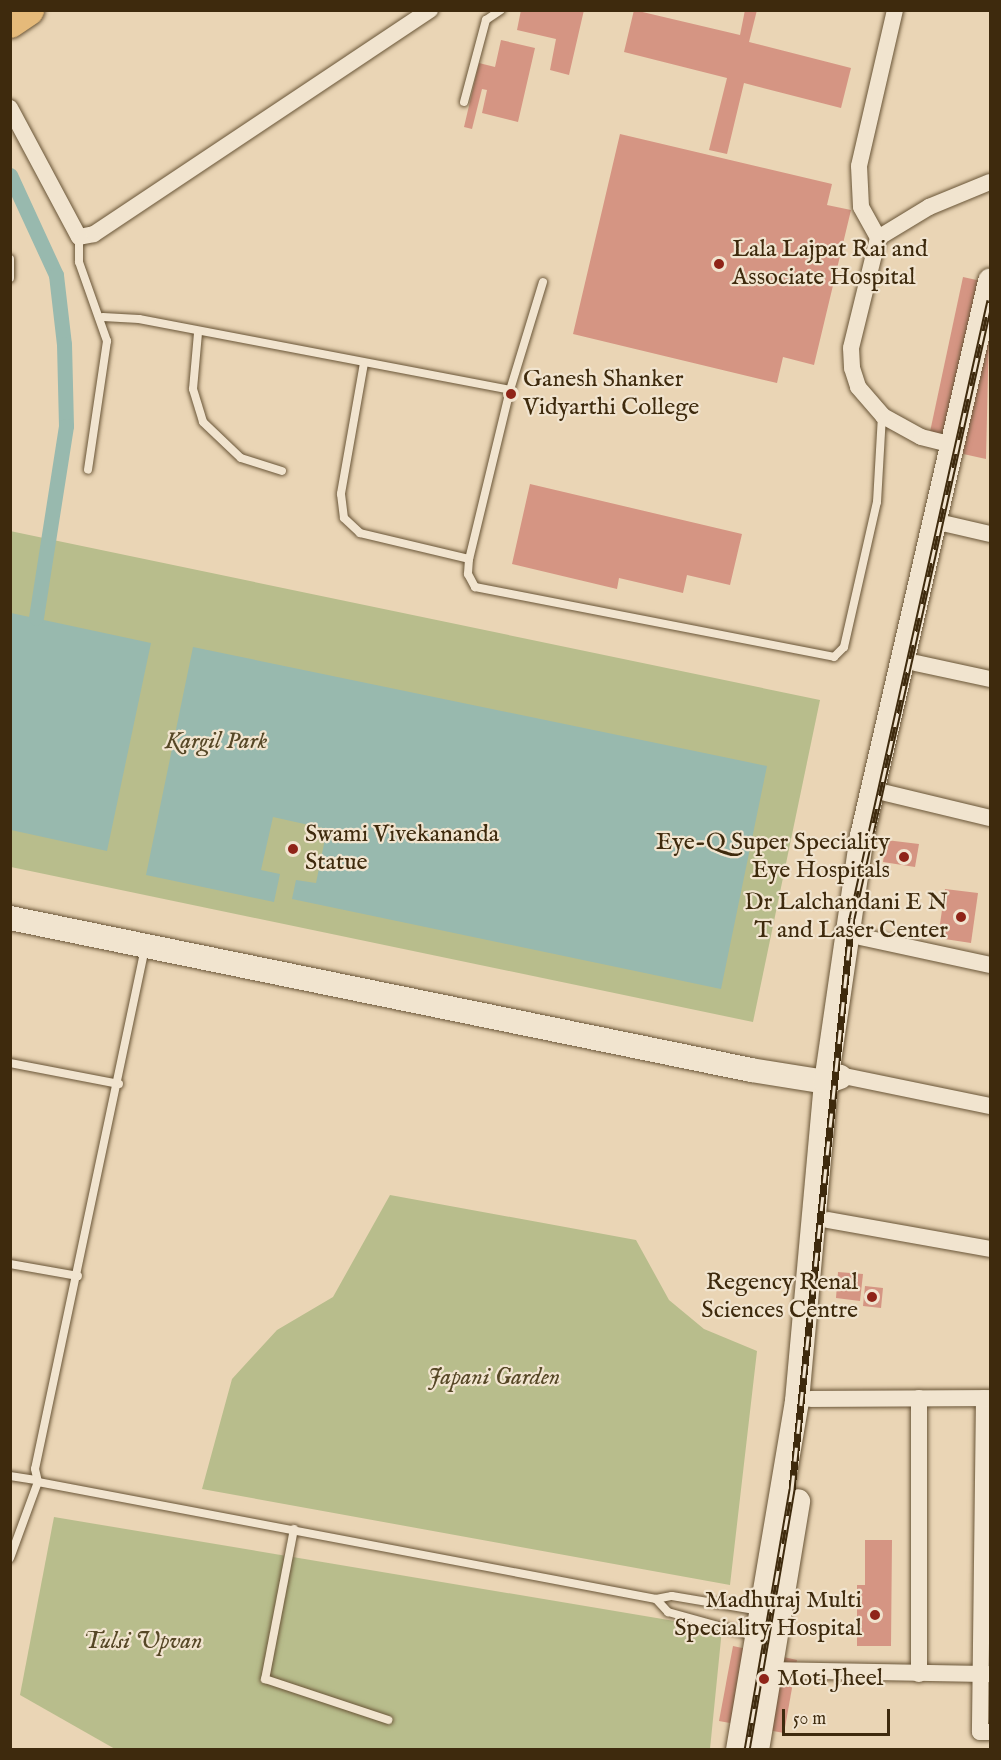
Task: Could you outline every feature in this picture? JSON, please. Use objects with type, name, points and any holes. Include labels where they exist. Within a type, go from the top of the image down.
[{"type":"highway","points":[[10,22],[28,10]]},
{"type":"main road","points":[[738,1749],[762,1671],[811,1399],[828,1220],[833,1076],[861,937],[886,793],[916,663],[922,606],[952,445],[990,281]]},
{"type":"main road","points":[[757,1749],[762,1671],[759,1637],[774,1613],[833,1076],[862,836],[922,606],[947,524],[990,334]]},
{"type":"main road","points":[[10,918],[739,1064],[833,1076]]},
{"type":"street","points":[[10,108],[79,237],[122,217],[430,10]]},
{"type":"street","points":[[895,10],[859,166],[861,207],[878,238],[851,348],[858,387],[882,416],[921,437],[952,445]]},
{"type":"street","points":[[878,238],[929,207],[990,182]]},
{"type":"street","points":[[947,524],[990,534]]},
{"type":"street","points":[[916,663],[990,679]]},
{"type":"street","points":[[886,793],[990,818]]},
{"type":"street","points":[[861,937],[990,965]]},
{"type":"street","points":[[833,1076],[990,1106]]},
{"type":"street","points":[[828,1220],[990,1249]]},
{"type":"street","points":[[919,1398],[919,1674]]},
{"type":"street","points":[[811,1399],[987,1398],[986,1674],[980,1732],[990,1732]]},
{"type":"street","points":[[762,1671],[986,1674]]},
{"type":"lane","points":[[480,10],[486,20]]},
{"type":"lane","points":[[464,102],[486,20],[501,10]]},
{"type":"lane","points":[[79,237],[79,262],[103,317],[106,353],[88,470]]},
{"type":"lane","points":[[10,259],[10,278]]},
{"type":"lane","points":[[543,282],[510,390],[469,559],[470,581],[486,590],[834,657],[844,647],[878,502],[882,416]]},
{"type":"lane","points":[[103,317],[510,390]]},
{"type":"lane","points":[[198,333],[193,390],[203,422],[241,458],[282,471]]},
{"type":"lane","points":[[364,363],[341,494],[344,518],[360,533],[469,559]]},
{"type":"lane","points":[[10,1558],[37,1481],[146,944]]},
{"type":"lane","points":[[10,1063],[118,1084]]},
{"type":"lane","points":[[10,1264],[78,1276]]},
{"type":"lane","points":[[10,1476],[656,1599],[672,1596],[774,1613]]},
{"type":"lane","points":[[294,1529],[265,1679],[274,1686],[388,1720]]},
{"type":"lane","points":[[656,1599],[668,1612],[759,1637]]},
{"type":"green space","name":"Kargil Park","points":[[10,531],[820,700],[753,1022],[11,867]]},
{"type":"green space","name":"Japani Garden","points":[[390,1195],[636,1240],[669,1300],[704,1329],[757,1351],[730,1585],[202,1489],[232,1379],[277,1330],[333,1297]]},
{"type":"green space","name":"Tulsi Upvan","points":[[54,1517],[722,1629],[710,1749],[115,1749],[20,1695]]},
{"type":"water","points":[[11,613],[151,643],[107,851],[11,830]]},
{"type":"water","points":[[193,647],[767,766],[721,989],[292,899],[296,880],[316,883],[327,829],[273,817],[261,870],[280,874],[274,902],[146,875]]},
{"type":"building","points":[[521,10],[584,10],[569,75],[550,70],[556,39],[517,30]]},
{"type":"building","points":[[634,10],[740,35],[745,10],[757,10],[749,42],[851,68],[841,108],[744,83],[727,154],[709,150],[727,78],[624,52]]},
{"type":"building","points":[[501,40],[535,48],[518,122],[482,113],[487,90],[482,89],[472,129],[464,127],[479,63],[495,67]]},
{"type":"building","points":[[620,134],[832,184],[827,205],[851,210],[814,365],[783,357],[777,383],[573,334]]},
{"type":"building","points":[[963,277],[990,283],[986,459],[927,446]]},
{"type":"building","points":[[530,484],[742,534],[730,585],[687,575],[683,593],[619,578],[617,589],[512,564]]},
{"type":"building","points":[[886,840],[919,844],[915,867],[883,862]]},
{"type":"building","points":[[945,889],[978,893],[971,943],[938,938]]},
{"type":"building","points":[[838,1272],[863,1274],[860,1301],[836,1298]]},
{"type":"building","points":[[865,1286],[883,1288],[881,1308],[863,1306]]},
{"type":"building","points":[[865,1540],[892,1540],[891,1646],[857,1646],[857,1585],[865,1585]]},
{"type":"building","name":"Moti Jheel","points":[[733,1646],[797,1660],[784,1733],[719,1721]]},
{"type":"waterway","points":[[10,175],[56,275],[64,344],[66,426],[36,618]]},
{"type":"railway","points":[[747,1750],[792,1489],[852,918],[990,300]]},
{"type":"place","name":"Lala Lajpat Rai and Associate Hospital","points":[[719,264]]},
{"type":"place","name":"Ganesh Shanker Vidyarthi College","points":[[511,394]]},
{"type":"place","name":"Swami Vivekananda Statue","points":[[293,849]]},
{"type":"place","name":"Eye-Q Super Speciality Eye Hospitals","points":[[904,857]]},
{"type":"place","name":"Dr Lalchandani E N T and Laser Center","points":[[961,917]]},
{"type":"place","name":"Regency Renal Sciences Centre","points":[[872,1297]]},
{"type":"place","name":"Madhuraj Multi Speciality Hospital","points":[[875,1615]]},
{"type":"place","name":"Moti Jheel","points":[[764,1679]]}]
